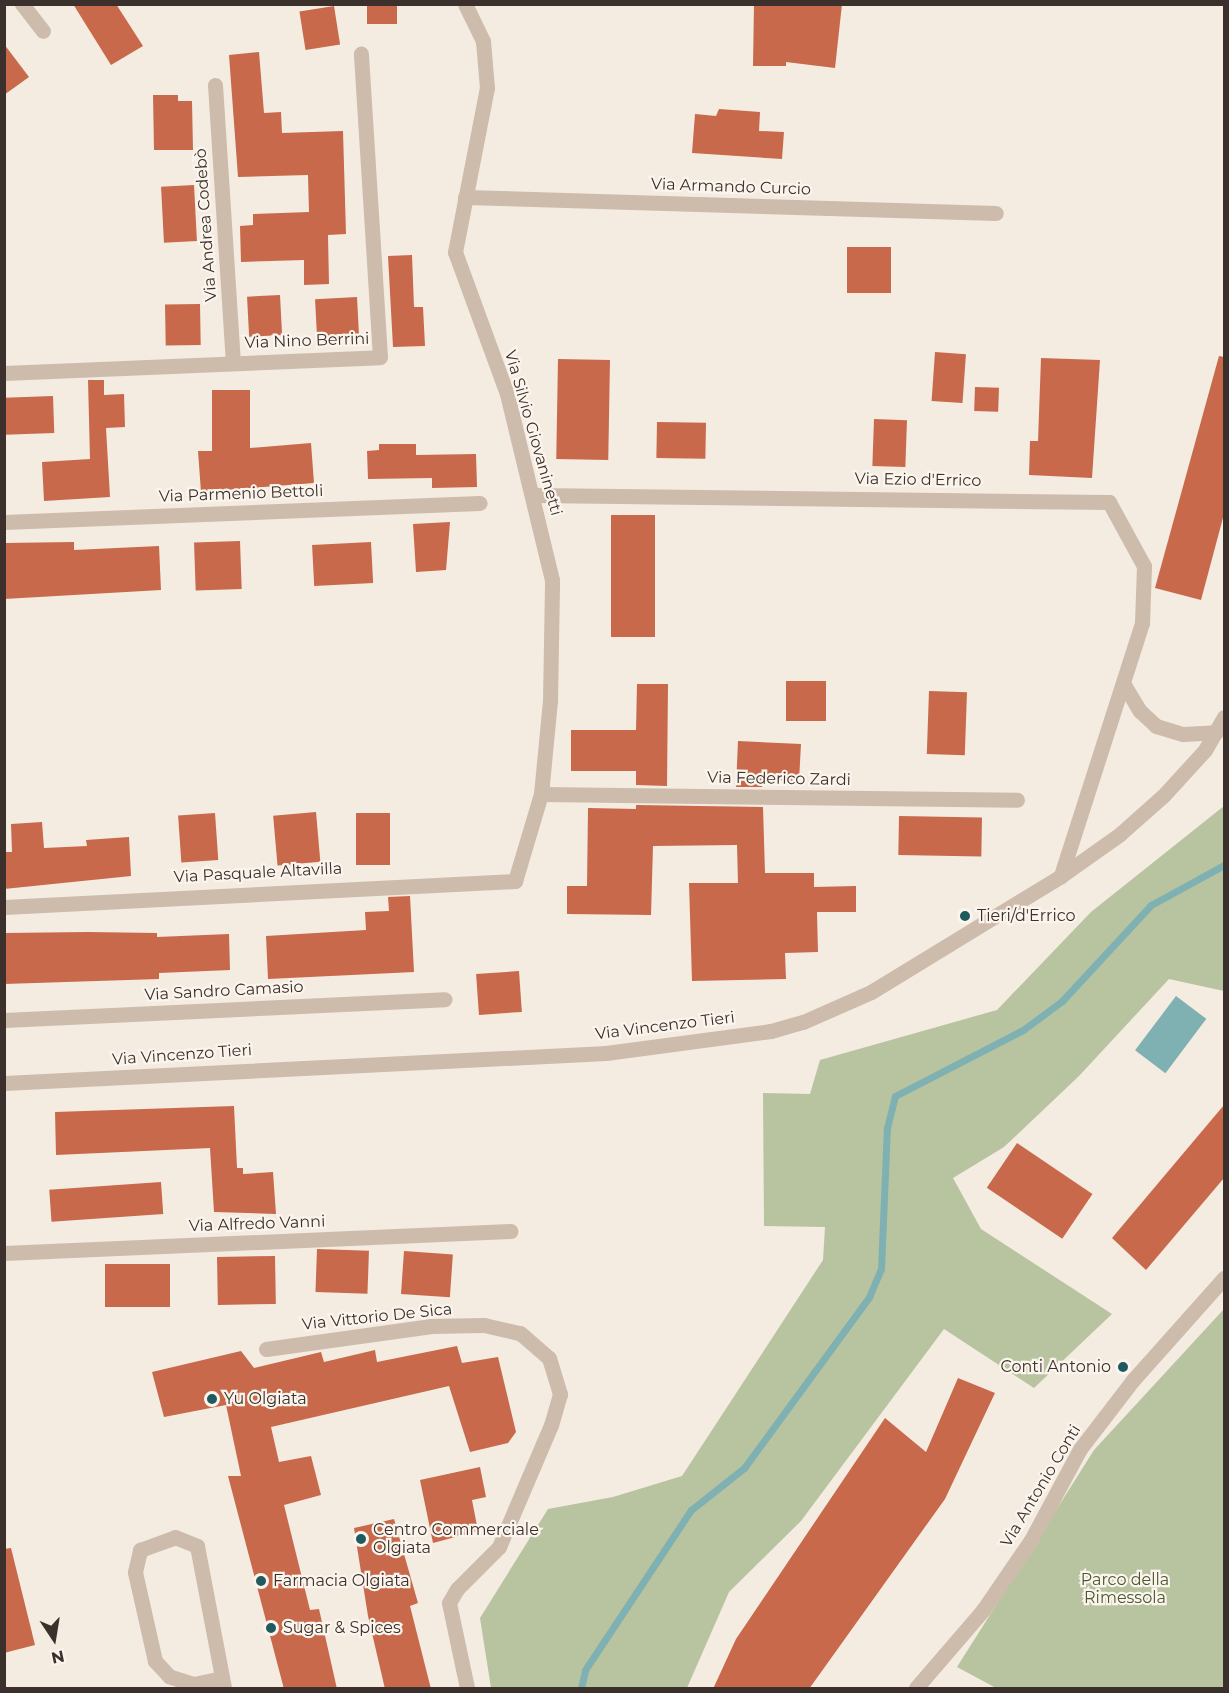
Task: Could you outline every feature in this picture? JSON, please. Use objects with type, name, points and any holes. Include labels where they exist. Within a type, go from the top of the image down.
[{"type":"street","points":[[22,4],[43,32]]},
{"type":"street","name":"Via Silvio Giovaninetti","points":[[465,4],[483,41],[487,88],[457,234],[458,269],[507,394],[534,495],[552,579],[550,700],[541,794],[514,881]]},
{"type":"street","name":"Via Nino Berrini","points":[[4,373],[380,357],[361,54]]},
{"type":"street","name":"Via Andrea Codebò","points":[[215,85],[233,362]]},
{"type":"street","name":"Via Armando Curcio","points":[[465,197],[996,213]]},
{"type":"street","name":"Via Ezio d'Errico","points":[[534,495],[1110,502],[1143,566],[1142,623],[1061,876]]},
{"type":"street","name":"Via Parmenio Bettoli","points":[[4,522],[480,502]]},
{"type":"street","points":[[1123,683],[1156,726],[1183,734],[1216,732]]},
{"type":"street","name":"Via Vincenzo Tieri","points":[[4,1083],[606,1053],[771,1031],[871,992],[1061,876],[1144,814],[1216,732],[1224,717]]},
{"type":"street","name":"Via Federico Zardi","points":[[541,794],[1017,800]]},
{"type":"street","name":"Via Pasquale Altavilla","points":[[4,907],[514,881]]},
{"type":"street","name":"Via Sandro Camasio","points":[[4,1020],[446,999]]},
{"type":"street","name":"Via Alfredo Vanni","points":[[4,1253],[510,1231]]},
{"type":"street","name":"Via Antonio Conti","points":[[916,1689],[983,1610],[1031,1540],[1080,1449],[1133,1380],[1224,1278]]},
{"type":"street","name":"Via Vittorio De Sica","points":[[266,1349],[431,1326],[484,1325],[520,1333],[549,1358],[560,1394],[551,1425],[499,1546],[457,1589],[450,1603],[467,1689]]},
{"type":"street","points":[[176,1537],[196,1546],[223,1683],[193,1684],[169,1676],[155,1661],[135,1572],[140,1550],[176,1537]]},
{"type":"green space","points":[[1224,806],[1224,991],[1169,979],[1079,1076],[1004,1147],[953,1178],[981,1229],[1112,1314],[1034,1388],[944,1329],[801,1521],[729,1592],[687,1688],[491,1688],[480,1618],[548,1509],[613,1497],[682,1476],[823,1260],[825,1227],[764,1226],[763,1093],[810,1094],[820,1060],[997,1010],[1091,912]]},
{"type":"green space","name":"Parco della Rimessola","points":[[1224,1309],[1224,1688],[996,1688],[957,1667],[1094,1450]]},
{"type":"water","points":[[1176,996],[1206,1019],[1165,1073],[1135,1050]]},
{"type":"building","points":[[73,4],[116,4],[143,46],[111,65]]},
{"type":"building","points":[[367,4],[397,4],[397,24],[367,24]]},
{"type":"building","points":[[754,4],[842,4],[835,68],[786,62],[786,66],[753,66]]},
{"type":"building","points":[[334,6],[340,45],[306,50],[299,11]]},
{"type":"building","points":[[4,44],[29,77],[4,95]]},
{"type":"building","points":[[259,52],[264,113],[281,112],[282,133],[343,131],[346,234],[328,235],[329,284],[304,285],[304,260],[241,262],[240,226],[253,225],[253,214],[309,212],[308,175],[238,177],[229,55]]},
{"type":"building","points":[[153,95],[178,95],[178,101],[192,101],[193,150],[154,150]]},
{"type":"building","points":[[719,109],[760,112],[759,131],[784,132],[782,159],[692,153],[695,114],[716,116]]},
{"type":"building","points":[[194,185],[197,241],[164,243],[161,187]]},
{"type":"building","points":[[847,247],[891,247],[891,293],[847,293]]},
{"type":"building","points":[[412,255],[414,307],[423,307],[425,346],[393,347],[388,256]]},
{"type":"building","points":[[280,295],[282,335],[249,337],[247,297]]},
{"type":"building","points":[[357,297],[359,335],[317,337],[315,299]]},
{"type":"building","points":[[200,304],[201,345],[166,346],[165,305]]},
{"type":"building","points":[[935,352],[966,354],[963,403],[932,401]]},
{"type":"building","points":[[1219,356],[1224,357],[1224,514],[1201,600],[1155,588]]},
{"type":"building","points":[[1041,358],[1100,360],[1092,478],[1029,475],[1030,441],[1038,441]]},
{"type":"building","points":[[558,359],[610,360],[608,460],[556,459]]},
{"type":"building","points":[[88,380],[104,380],[104,395],[124,394],[125,427],[106,428],[110,497],[44,501],[42,462],[90,459]]},
{"type":"building","points":[[975,387],[999,388],[998,412],[974,411]]},
{"type":"building","points":[[212,390],[250,390],[250,448],[311,443],[314,483],[201,492],[198,451],[212,451]]},
{"type":"building","points":[[53,396],[54,433],[5,435],[4,398]]},
{"type":"building","points":[[874,419],[907,420],[905,467],[872,466]]},
{"type":"building","points":[[657,422],[706,423],[705,459],[656,458]]},
{"type":"building","points":[[379,444],[416,444],[416,455],[476,454],[477,487],[432,488],[432,478],[368,479],[367,451],[379,450]]},
{"type":"building","points":[[611,515],[655,515],[655,637],[611,637]]},
{"type":"building","points":[[450,522],[446,570],[416,572],[413,524]]},
{"type":"building","points":[[240,541],[242,589],[196,591],[194,543]]},
{"type":"building","points":[[74,542],[74,550],[159,546],[161,590],[4,599],[4,543]]},
{"type":"building","points":[[371,542],[373,583],[314,586],[312,545]]},
{"type":"building","points":[[786,681],[826,681],[826,721],[786,721]]},
{"type":"building","points":[[637,684],[668,684],[667,786],[636,785],[636,771],[571,771],[571,730],[636,730]]},
{"type":"building","points":[[929,691],[967,692],[965,755],[927,754]]},
{"type":"building","points":[[738,741],[801,744],[799,781],[762,780],[762,787],[736,787]]},
{"type":"building","points":[[636,805],[763,807],[765,873],[814,873],[814,887],[856,886],[856,912],[817,912],[818,952],[785,953],[786,979],[692,981],[689,883],[738,883],[737,845],[653,846],[651,915],[567,914],[567,886],[587,886],[588,808],[636,809]]},
{"type":"building","points":[[316,812],[320,862],[278,866],[273,816]]},
{"type":"building","points":[[215,813],[218,860],[181,862],[178,816]]},
{"type":"building","points":[[356,813],[390,813],[390,865],[356,865]]},
{"type":"building","points":[[899,816],[982,817],[981,856],[898,855]]},
{"type":"building","points":[[42,822],[44,848],[87,846],[86,840],[129,837],[131,876],[4,889],[4,852],[12,852],[11,824]]},
{"type":"building","points":[[410,896],[414,972],[268,979],[266,936],[366,930],[365,912],[389,911],[388,897]]},
{"type":"building","points":[[4,933],[157,933],[157,937],[229,934],[230,970],[159,973],[159,979],[4,984]]},
{"type":"building","points":[[519,971],[522,1012],[479,1015],[476,974]]},
{"type":"building","points":[[1224,1105],[1224,1178],[1146,1270],[1112,1238]]},
{"type":"building","points":[[234,1106],[237,1168],[243,1168],[243,1174],[273,1172],[276,1214],[214,1212],[210,1148],[56,1155],[55,1112]]},
{"type":"building","points":[[1017,1143],[1092,1194],[1062,1239],[987,1188]]},
{"type":"building","points":[[161,1182],[163,1214],[52,1222],[49,1190]]},
{"type":"building","points":[[317,1249],[369,1251],[367,1294],[315,1292]]},
{"type":"building","points":[[404,1251],[453,1254],[450,1297],[401,1294]]},
{"type":"building","points":[[275,1256],[276,1304],[218,1305],[217,1257]]},
{"type":"building","points":[[105,1264],[170,1264],[170,1307],[105,1307]]},
{"type":"building","points":[[457,1346],[462,1363],[498,1357],[516,1432],[508,1443],[470,1452],[449,1386],[271,1427],[279,1462],[311,1456],[321,1495],[284,1505],[310,1610],[319,1609],[337,1689],[284,1689],[228,1476],[241,1476],[226,1405],[164,1417],[152,1372],[241,1351],[254,1368],[321,1352],[324,1362],[375,1350],[377,1362]]},
{"type":"building","points":[[958,1378],[995,1393],[945,1499],[809,1689],[713,1689],[736,1639],[885,1418],[926,1452]]},
{"type":"building","points":[[480,1467],[486,1497],[472,1500],[478,1531],[433,1543],[420,1480]]},
{"type":"building","points":[[394,1519],[418,1603],[410,1606],[431,1689],[385,1689],[368,1616],[354,1528]]},
{"type":"building","points":[[11,1548],[35,1645],[4,1653],[4,1549]]},
{"type":"waterway","points":[[581,1688],[585,1670],[691,1510],[744,1468],[869,1297],[881,1269],[887,1128],[895,1096],[1023,1030],[1062,1001],[1151,905],[1224,865]]},
{"type":"place","name":"Tieri/d'Errico","points":[[965,916]]},
{"type":"place","name":"Conti Antonio","points":[[1123,1367]]},
{"type":"place","name":"Yu Olgiata","points":[[212,1399]]},
{"type":"place","name":"Centro Commerciale Olgiata","points":[[361,1539]]},
{"type":"place","name":"Farmacia Olgiata","points":[[261,1581]]},
{"type":"place","name":"Sugar & Spices","points":[[271,1628]]}]
